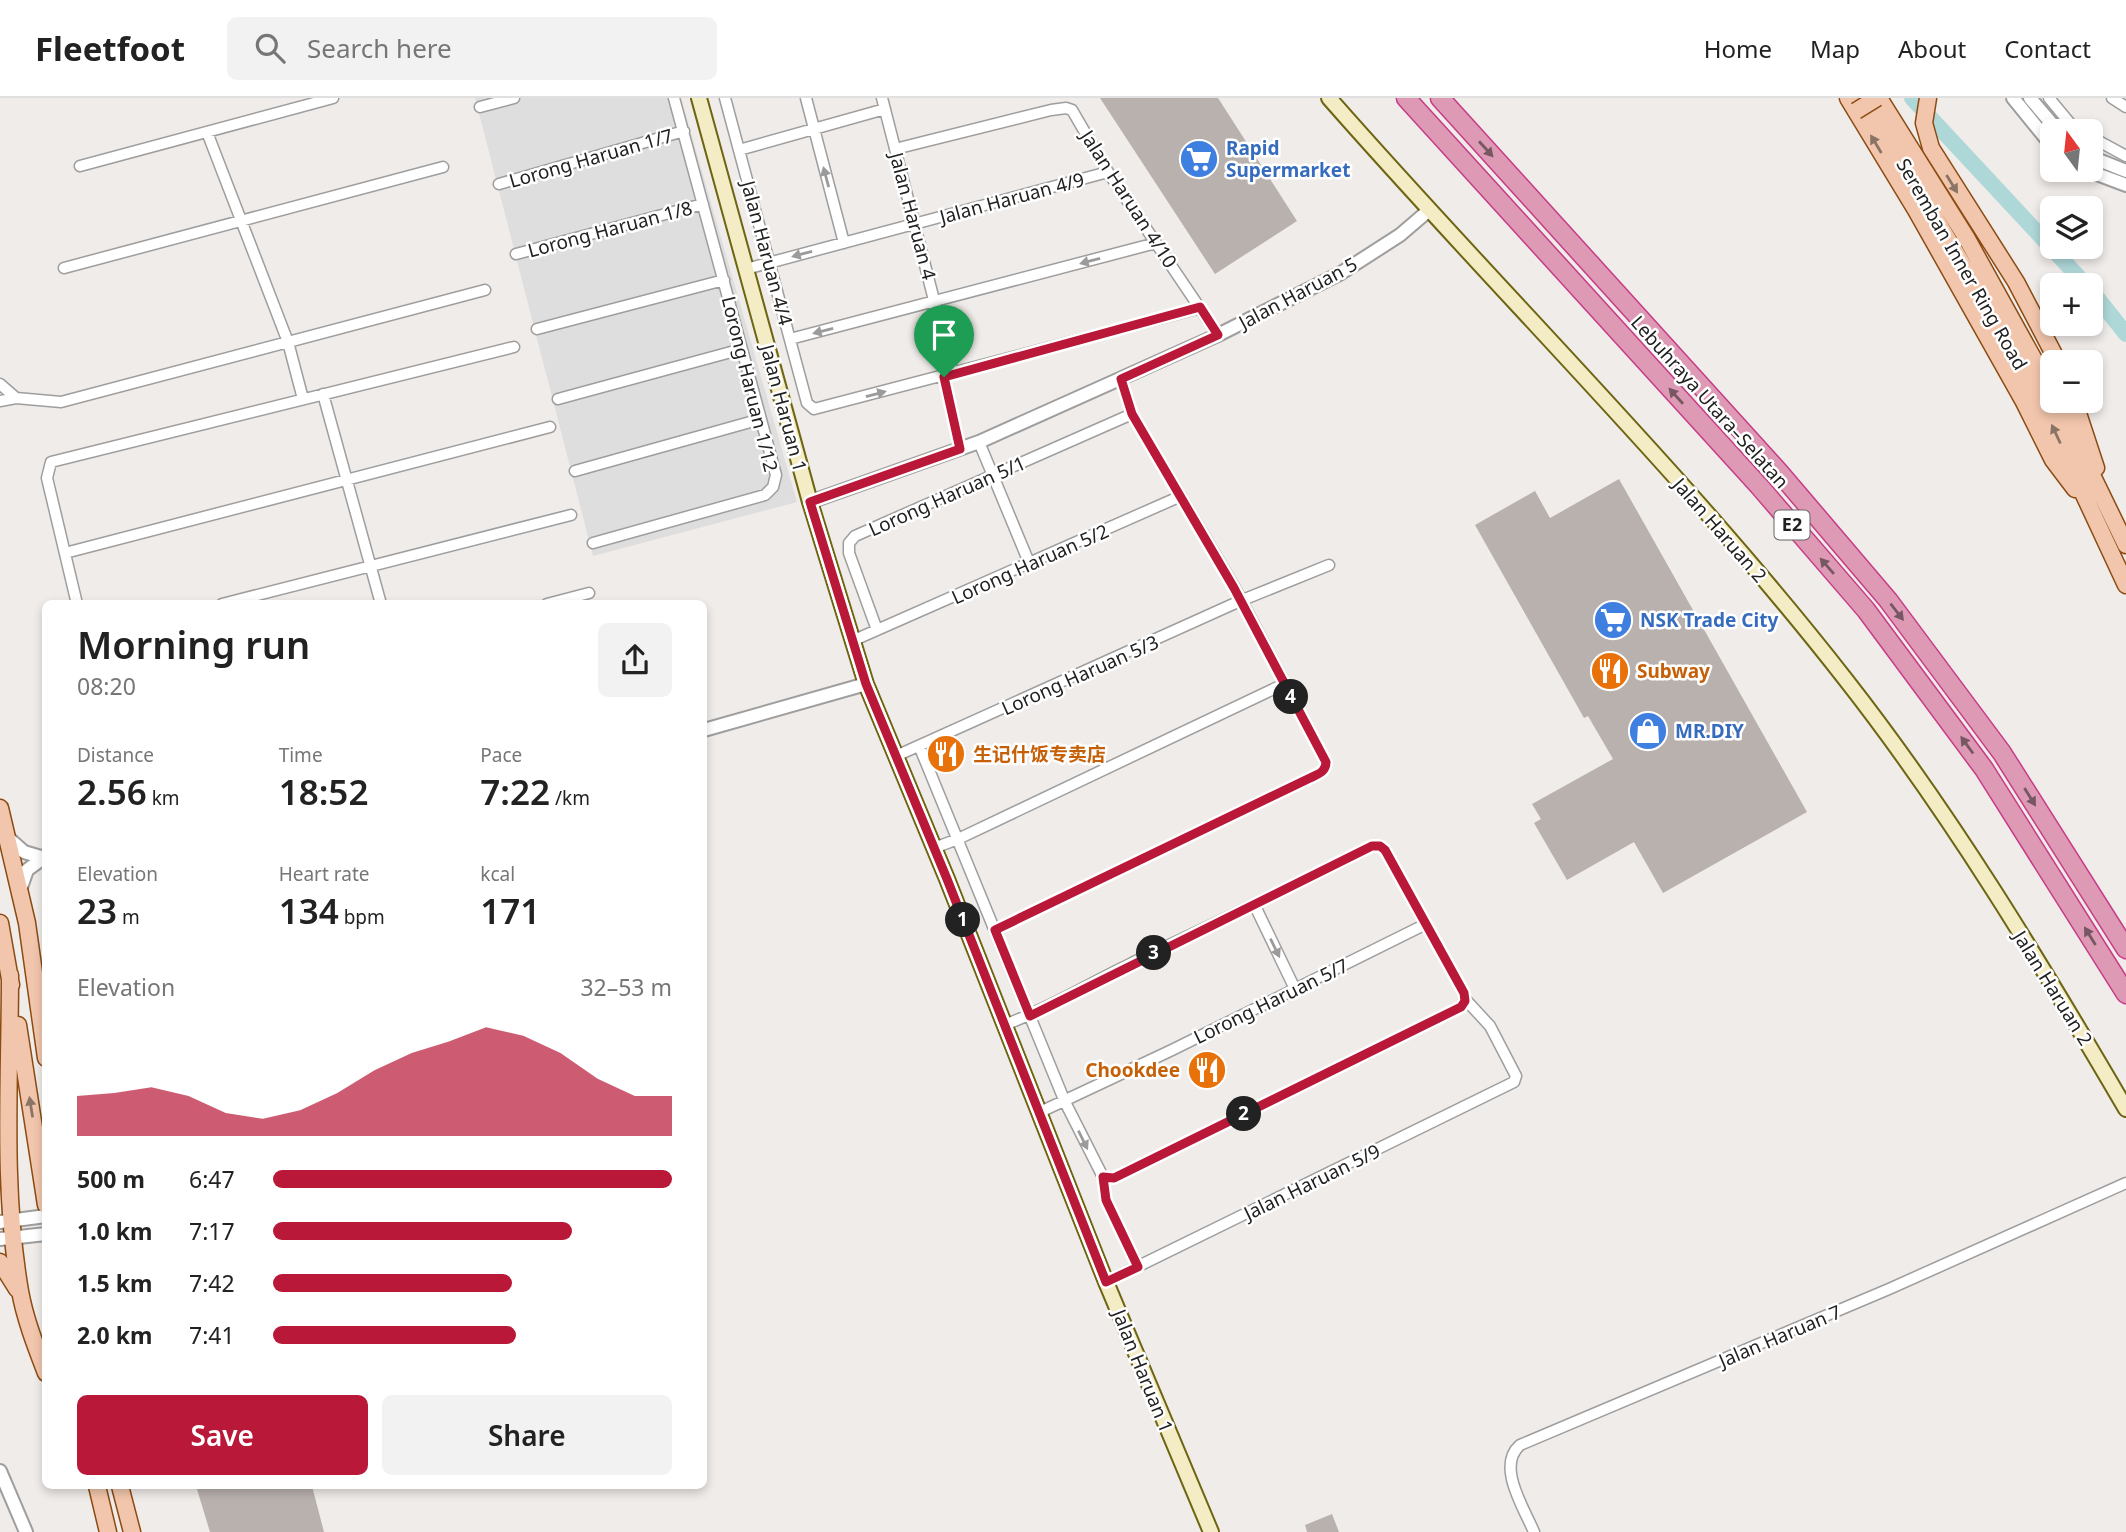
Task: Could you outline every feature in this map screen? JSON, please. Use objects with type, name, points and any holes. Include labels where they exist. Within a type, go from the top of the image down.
[{"type":"highway","name":"Lebuhraya Utara–Selatan","points":[[1406,98],[1749,476],[1866,610],[1984,769],[2126,994]]},
{"type":"highway","name":"Lebuhraya Utara–Selatan","points":[[1440,98],[1779,472],[1888,600],[2002,753],[2126,949]]},
{"type":"main road","name":"Jalan Haruan 1","points":[[699,98],[810,502],[866,684],[1106,1282],[1211,1532]]},
{"type":"main road","name":"Jalan Haruan 2","points":[[1329,98],[1428,211],[1699,504],[1846,679],[1940,807],[2067,1008],[2126,1109]]},
{"type":"main road","points":[[1878,98],[1856,102],[2053,460],[2090,507]]},
{"type":"main road","name":"Seremban Inner Ring Road","points":[[1878,98],[1966,237],[2040,371]]},
{"type":"main road","points":[[1928,98],[1924,123],[1931,148],[2017,282],[2051,350]]},
{"type":"main road","name":"Seremban Inner Ring Road","points":[[1856,102],[2010,344],[2036,393],[2126,585]]},
{"type":"main road","points":[[2062,413],[2126,545]]},
{"type":"main road","points":[[2078,413],[2104,498]]},
{"type":"main road","points":[[0,808],[27,923],[42,966]]},
{"type":"main road","points":[[0,923],[42,1181]]},
{"type":"main road","points":[[27,923],[42,1030]]},
{"type":"main road","points":[[10,975],[7,1239],[20,1294],[42,1361]]},
{"type":"main road","points":[[0,1177],[8,1150]]},
{"type":"main road","points":[[0,1262],[20,1294]]},
{"type":"main road","points":[[89,1489],[106,1526]]},
{"type":"main road","points":[[98,1489],[106,1526]]},
{"type":"main road","points":[[122,1489],[132,1532]]},
{"type":"street","points":[[80,166],[333,98]]},
{"type":"street","points":[[480,107],[514,98]]},
{"type":"street","name":"Lorong Haruan 1/12","points":[[593,543],[765,495],[773,487],[776,475],[674,98]]},
{"type":"street","name":"Jalan Haruan 4/4","points":[[725,98],[810,407],[820,409],[949,375]]},
{"type":"street","points":[[806,98],[844,243]]},
{"type":"street","name":"Jalan Haruan 4","points":[[882,98],[936,302],[960,449]]},
{"type":"street","points":[[2013,98],[2040,131]]},
{"type":"street","points":[[2030,98],[2048,119]]},
{"type":"street","points":[[2049,98],[2066,119]]},
{"type":"street","points":[[2112,98],[2126,107]]},
{"type":"street","name":"Jalan Haruan 4/10","points":[[895,149],[1066,108],[1076,116],[1108,172],[1218,335]]},
{"type":"street","points":[[739,150],[885,109]]},
{"type":"street","name":"Lorong Haruan 1/7","points":[[499,184],[684,131]]},
{"type":"street","points":[[207,132],[288,342],[303,400]]},
{"type":"street","points":[[2104,144],[2126,156]]},
{"type":"street","points":[[2104,162],[2126,171]]},
{"type":"street","points":[[64,268],[443,167]]},
{"type":"street","name":"Jalan Haruan 4/9","points":[[746,269],[1108,172]]},
{"type":"street","points":[[2104,177],[2126,185]]},
{"type":"street","name":"Lorong Haruan 1/8","points":[[516,254],[703,204]]},
{"type":"street","name":"Jalan Haruan 5","points":[[810,502],[979,442],[1218,335],[1334,278],[1400,235],[1428,211]]},
{"type":"street","points":[[790,340],[1156,243]]},
{"type":"street","points":[[537,329],[724,280]]},
{"type":"street","points":[[0,401],[16,398],[61,402],[485,290]]},
{"type":"street","points":[[949,375],[1200,307]]},
{"type":"street","points":[[76,600],[47,478],[51,462],[514,347]]},
{"type":"street","points":[[558,399],[742,349]]},
{"type":"street","points":[[995,930],[1310,778],[1324,771],[1326,767],[1326,762],[1240,601],[1132,414],[1121,379]]},
{"type":"street","points":[[0,384],[16,398]]},
{"type":"street","points":[[323,394],[380,600]]},
{"type":"street","name":"Lorong Haruan 5/1","points":[[877,631],[849,553],[849,543],[855,536],[1132,414]]},
{"type":"street","points":[[575,471],[761,419]]},
{"type":"street","points":[[65,553],[550,427]]},
{"type":"street","points":[[979,442],[1030,565]]},
{"type":"street","name":"Lorong Haruan 5/2","points":[[852,641],[1030,565],[1181,496]]},
{"type":"street","points":[[238,600],[571,515]]},
{"type":"street","name":"Lorong Haruan 5/3","points":[[896,756],[920,748],[1240,601],[1329,565]]},
{"type":"street","points":[[562,600],[589,593]]},
{"type":"street","points":[[707,729],[866,684]]},
{"type":"street","points":[[934,848],[1284,684]]},
{"type":"street","points":[[920,748],[1065,1102],[1103,1177],[1106,1200],[1138,1267]]},
{"type":"street","points":[[6,836],[24,852],[42,857]]},
{"type":"street","points":[[1004,1025],[1030,1016],[1372,846],[1380,846],[1385,850],[1464,993],[1465,999],[1461,1007],[1114,1178],[1103,1177]]},
{"type":"street","points":[[19,891],[27,870],[42,858]]},
{"type":"street","points":[[1255,906],[1295,989]]},
{"type":"street","name":"Lorong Haruan 5/7","points":[[1038,1113],[1426,924]]},
{"type":"street","name":"Jalan Haruan 5/9","points":[[1106,1282],[1516,1079],[1490,1026],[1465,999]]},
{"type":"street","name":"Jalan Haruan 7","points":[[1534,1532],[1513,1485],[1509,1462],[1513,1451],[1520,1445],[1843,1310],[2126,1183]]},
{"type":"street","points":[[6,1221],[42,1216]]},
{"type":"street","points":[[7,1239],[42,1235]]},
{"type":"street","points":[[0,1471],[26,1532]]},
{"type":"shaded area","points":[[475,98],[681,98],[797,502],[593,556]]},
{"type":"building","name":"Rapid Supermarket","points":[[1100,98],[1218,98],[1297,221],[1215,274]]},
{"type":"building","name":"NSK Trade City","points":[[1619,479],[1807,812],[1663,893],[1634,842],[1567,880],[1534,823],[1541,819],[1532,804],[1613,759],[1588,716],[1584,718],[1475,525],[1535,491],[1550,518]]},
{"type":"building","points":[[197,1489],[313,1489],[324,1532],[210,1532]]},
{"type":"building","points":[[1332,1514],[1339,1532],[1307,1532],[1305,1525]]},
{"type":"waterway","points":[[1912,98],[2075,273]]},
{"type":"waterway","points":[[2103,305],[2126,334]]},
{"type":"place","name":"Rapid Supermarket","points":[[1199,159]]},
{"type":"place","name":"NSK Trade City","points":[[1613,620]]},
{"type":"place","name":"Subway","points":[[1610,671]]},
{"type":"place","name":"MR.DIY","points":[[1648,731]]},
{"type":"place","name":"生记什饭专卖店","points":[[946,754]]},
{"type":"place","name":"Chookdee","points":[[1207,1070]]},
{"type":"route","points":[[1200,307],[1218,335],[1121,379],[1132,414],[1234,588],[1326,762],[1324,771],[995,930],[1030,1016],[1372,846],[1380,846],[1385,850],[1464,993],[1465,1001],[1461,1007],[1114,1178],[1103,1177],[1106,1200],[1138,1267],[1106,1282],[947,879],[866,684],[810,502],[960,449],[944,377],[1200,307]]}]
